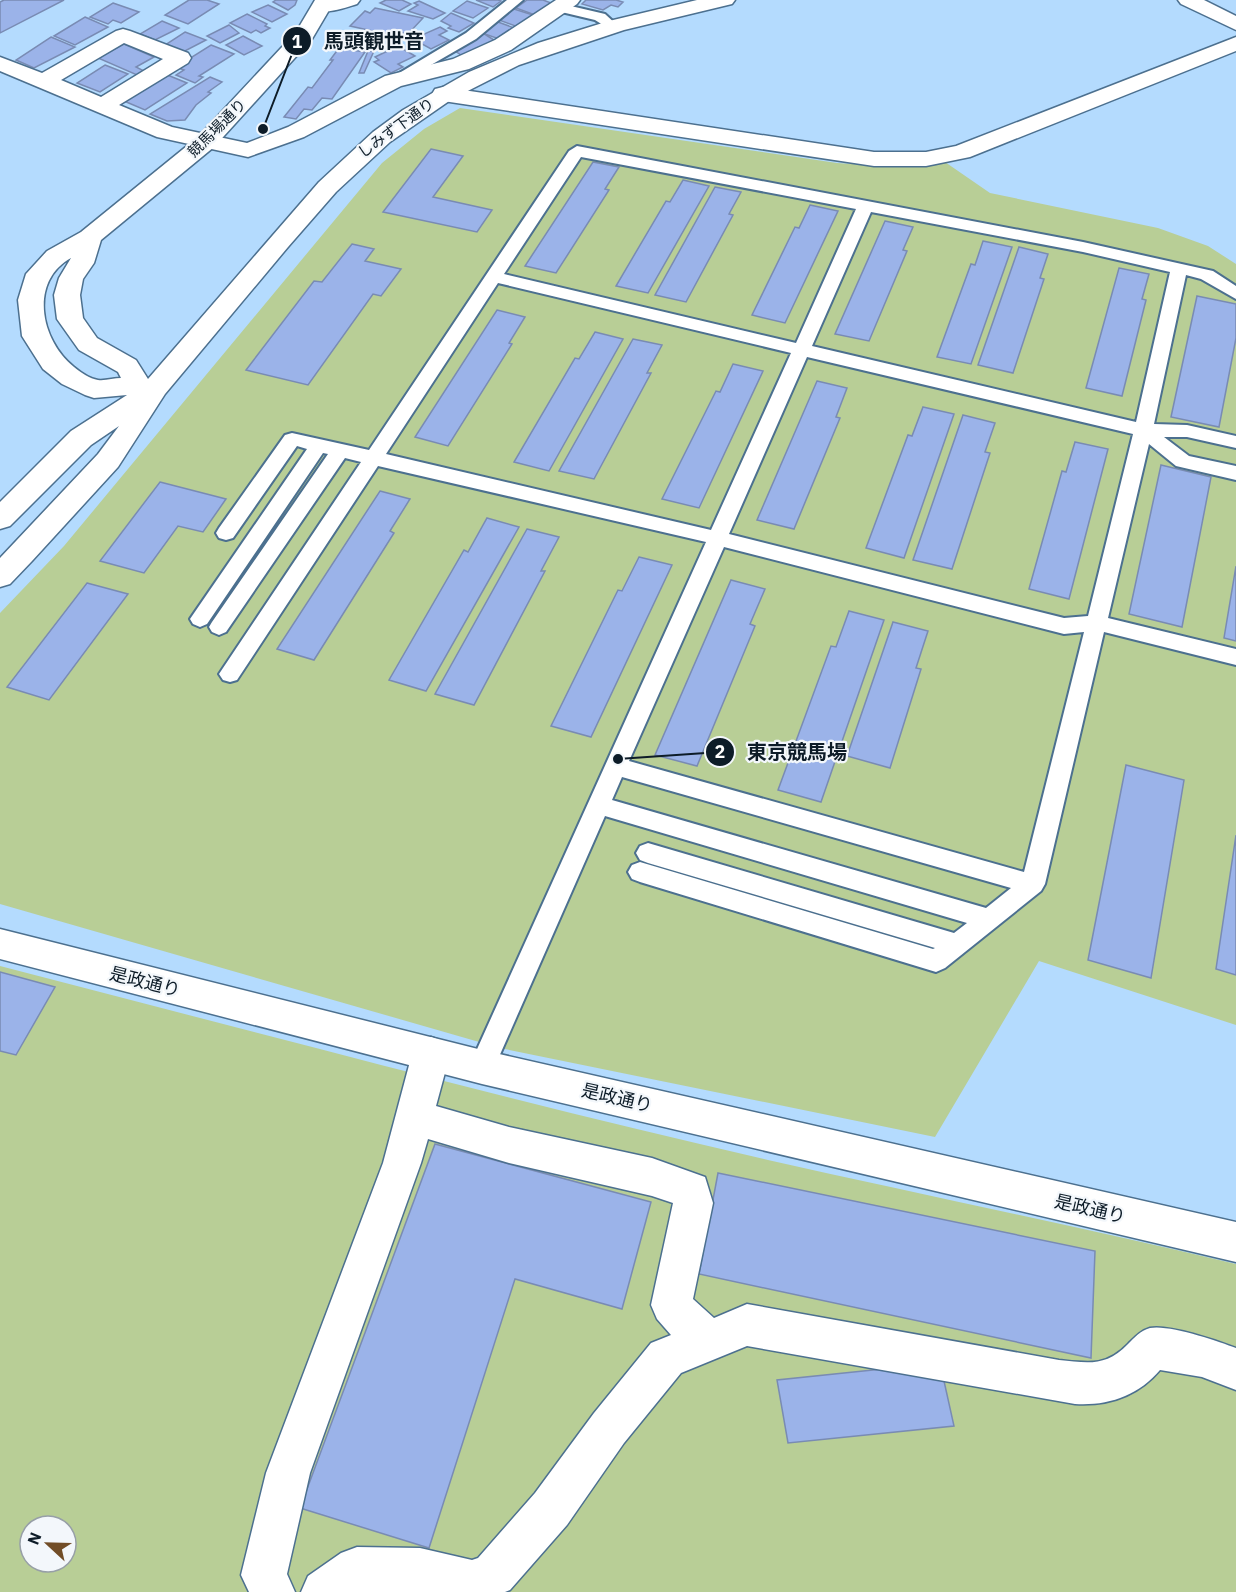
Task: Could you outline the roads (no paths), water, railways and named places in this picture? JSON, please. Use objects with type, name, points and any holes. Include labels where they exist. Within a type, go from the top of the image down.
[{"type":"street","points":[[324,3],[350,0]]},
{"type":"street","name":"しみず下通り","points":[[147,387],[197,343],[302,212],[354,159],[391,129],[443,94],[525,54],[611,26],[725,0]]},
{"type":"street","points":[[1188,0],[1236,24]]},
{"type":"street","name":"競馬場通り","points":[[147,387],[94,389],[71,378],[52,363],[35,336],[31,300],[38,273],[56,255],[90,237],[206,142],[304,35],[324,3]]},
{"type":"street","points":[[0,63],[165,132],[248,150],[267,144],[393,81],[461,64],[503,45],[564,4]]},
{"type":"street","points":[[44,81],[123,35],[180,58],[102,106]]},
{"type":"street","points":[[443,94],[874,159],[917,159],[962,152],[1236,44]]},
{"type":"street","points":[[90,237],[82,263],[71,278],[67,295],[70,319],[88,344],[127,366],[147,387]]},
{"type":"street","points":[[0,519],[81,438],[147,387]]},
{"type":"street","points":[[0,576],[45,532],[119,446],[147,387]]},
{"type":"street","points":[[0,562],[45,532]]},
{"type":"street","name":"是政通り","points":[[0,944],[482,1067],[1236,1242]]},
{"type":"street","points":[[272,1592],[264,1575],[288,1473],[402,1163],[431,1054]]},
{"type":"street","points":[[413,1117],[509,1145],[652,1177],[691,1190],[693,1203],[671,1305],[680,1316],[708,1340]]},
{"type":"street","points":[[324,1592],[357,1569],[420,1571],[472,1583],[494,1574],[551,1509],[609,1428],[666,1358],[747,1325],[1092,1385],[1113,1381],[1135,1370],[1152,1348],[1202,1356],[1236,1369]]},
{"type":"lane","points":[[393,81],[471,36],[516,0]]},
{"type":"lane","points":[[564,4],[600,17],[611,26]]},
{"type":"lane","points":[[230,674],[577,151],[1083,247],[1207,275],[1236,294]]},
{"type":"lane","points":[[482,1067],[865,207]]},
{"type":"lane","points":[[644,862],[957,944],[1033,884],[1143,430],[1179,269]]},
{"type":"lane","points":[[493,277],[1143,430],[1187,431],[1236,442]]},
{"type":"lane","points":[[1143,430],[1182,461],[1236,473]]},
{"type":"lane","points":[[226,533],[292,439],[717,538],[1064,626],[1097,623],[1236,657]]},
{"type":"lane","points":[[200,619],[319,445]]},
{"type":"lane","points":[[219,627],[340,450]]},
{"type":"lane","points":[[616,766],[1033,884]]},
{"type":"lane","points":[[598,805],[989,919]]},
{"type":"place","name":"馬頭観世音","points":[[263,129]]},
{"type":"place","name":"東京競馬場","points":[[618,759]]}]
